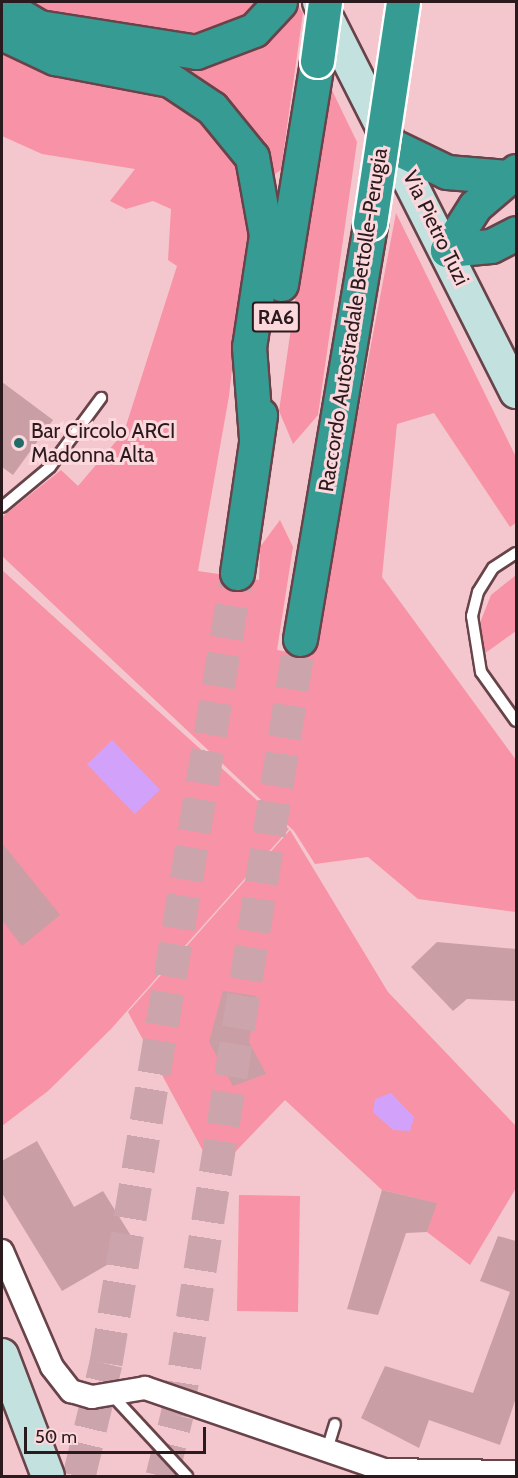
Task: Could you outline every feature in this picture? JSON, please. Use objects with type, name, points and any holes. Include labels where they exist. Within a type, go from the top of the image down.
[{"type":"highway","name":"RA6","points":[[237,573],[325,2]]},
{"type":"highway","name":"Raccordo Autostradale Bettolle-Perugia","points":[[300,639],[370,223],[403,2]]},
{"type":"highway","points":[[2,5],[48,30],[196,52],[244,36],[279,3]]},
{"type":"highway","points":[[2,33],[56,58],[170,80],[212,108],[252,157],[266,235],[249,347],[256,438]]},
{"type":"highway","points":[[397,148],[447,172],[512,174]]},
{"type":"highway","points":[[447,250],[475,206],[512,174]]},
{"type":"highway","points":[[447,250],[490,246],[516,233]]},
{"type":"main road","name":"Via Pietro Tuzi","points":[[319,2],[397,148],[516,392]]},
{"type":"main road","points":[[2,1357],[48,1476]]},
{"type":"street","points":[[2,1251],[58,1375],[71,1391],[92,1397],[146,1388],[385,1470],[516,1472]]},
{"type":"lane","points":[[2,507],[50,467],[101,398]]},
{"type":"lane","points":[[516,553],[493,568],[478,592],[472,626],[481,672],[516,721]]},
{"type":"lane","points":[[111,1394],[187,1476]]},
{"type":"lane","points":[[327,1450],[334,1425]]},
{"type":"shaded area","points":[[23,2],[259,2],[234,22],[188,38],[68,19]]},
{"type":"shaded area","points":[[298,6],[303,13],[281,170],[275,174],[258,140],[157,59]]},
{"type":"shaded area","points":[[2,51],[42,69],[180,102],[226,141],[252,193],[229,396],[198,571],[259,580],[260,547],[280,520],[293,547],[277,650],[312,656],[396,213],[516,457],[516,523],[510,527],[434,413],[397,424],[382,577],[516,760],[516,912],[418,899],[368,857],[315,864],[294,831],[2,556],[2,517],[61,470],[78,486],[124,432],[177,266],[168,260],[171,209],[153,201],[126,209],[110,201],[135,169],[42,154],[2,136]]},
{"type":"shaded area","points":[[327,80],[357,142],[318,415],[293,444],[279,411]]},
{"type":"shaded area","points":[[2,570],[289,829],[111,1029],[48,1091],[2,1126]]},
{"type":"shaded area","points":[[516,575],[516,631],[484,654],[480,623],[491,595]]},
{"type":"shaded area","points":[[112,740],[160,790],[135,814],[87,764]]},
{"type":"shaded area","points":[[290,830],[388,992],[516,1126],[516,1188],[470,1265],[427,1232],[436,1203],[382,1190],[285,1100],[215,1173],[128,1012]]},
{"type":"shaded area","points":[[391,1093],[414,1117],[410,1131],[393,1130],[373,1112],[375,1099]]},
{"type":"shaded area","points":[[239,1195],[300,1196],[298,1312],[237,1311]]},
{"type":"building","name":"Bar Circolo ARCI Madonna Alta","points":[[2,382],[53,420],[13,475],[2,467]]},
{"type":"building","points":[[2,843],[60,915],[22,946],[2,920]]},
{"type":"building","points":[[437,942],[516,949],[516,1001],[467,999],[453,1011],[411,967]]},
{"type":"building","points":[[223,991],[256,996],[249,1042],[266,1074],[233,1086],[209,1042]]},
{"type":"building","points":[[37,1141],[74,1207],[103,1191],[138,1247],[62,1291],[2,1193],[2,1161]]},
{"type":"building","points":[[382,1190],[437,1203],[427,1232],[406,1233],[378,1315],[347,1309]]},
{"type":"building","points":[[498,1236],[516,1241],[516,1398],[500,1445],[429,1420],[419,1448],[361,1418],[385,1366],[473,1393],[510,1292],[480,1281]]},
{"type":"tunnel","points":[[79,1476],[106,1363],[237,573]]},
{"type":"tunnel","points":[[162,1476],[177,1415],[300,639]]},
{"type":"place","name":"Bar Circolo ARCI Madonna Alta","points":[[19,443]]}]
